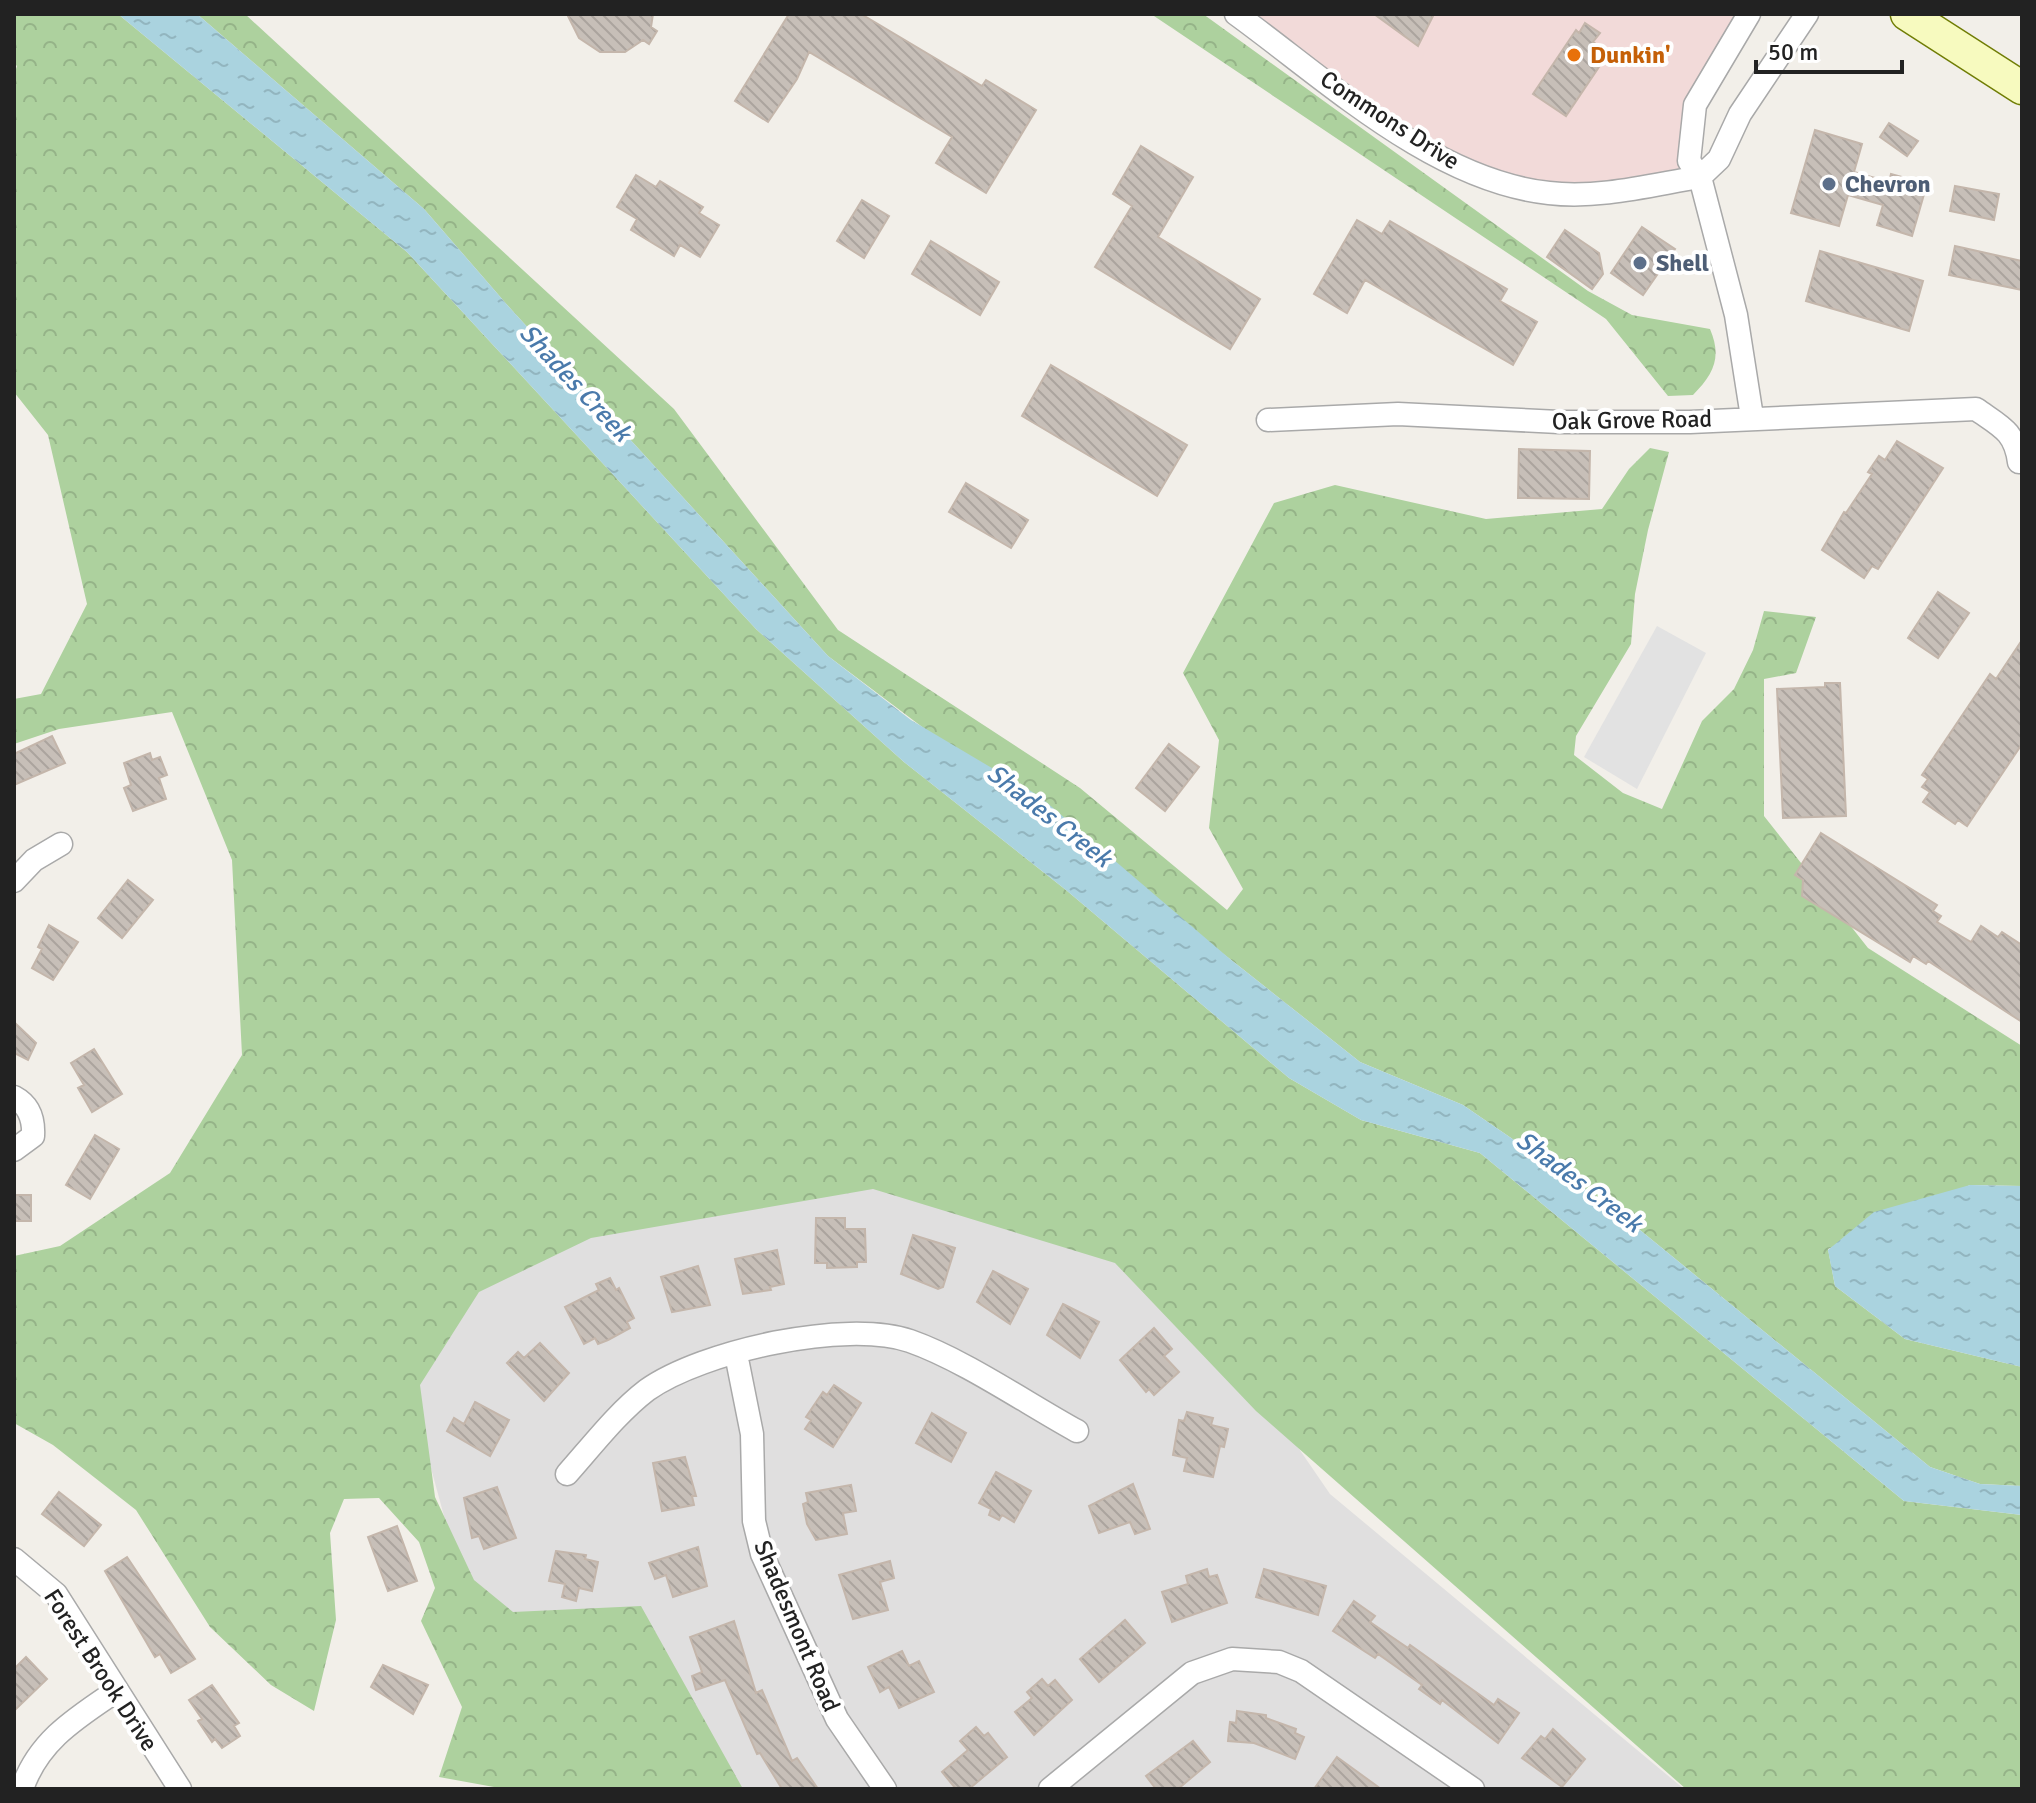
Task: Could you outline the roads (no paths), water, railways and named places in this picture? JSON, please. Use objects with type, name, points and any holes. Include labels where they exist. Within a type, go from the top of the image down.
[{"type":"main road","points":[[1907,14],[2022,88]]},
{"type":"street","name":"Commons Drive","points":[[1236,14],[1390,126],[1452,164],[1483,177],[1550,194],[1592,194],[1700,177]]},
{"type":"street","points":[[1749,14],[1695,105],[1689,161],[1700,177],[1736,315],[1752,417]]},
{"type":"street","points":[[1700,177],[1719,159],[1740,114],[1807,14]]},
{"type":"street","name":"Oak Grove Road","points":[[1268,420],[1398,414],[1559,422],[1690,422],[1976,409],[2005,429],[2017,443],[2019,462]]},
{"type":"street","points":[[14,881],[34,860],[61,844]]},
{"type":"street","points":[[14,1097],[28,1110],[33,1127],[33,1136],[14,1150]]},
{"type":"street","points":[[567,1474],[646,1391],[685,1369],[829,1332],[889,1336],[927,1348],[1077,1431]]},
{"type":"street","name":"Shadesmont Road","points":[[736,1354],[752,1434],[754,1521],[762,1554],[837,1719],[855,1750],[885,1789]]},
{"type":"street","name":"Forest Brook Drive","points":[[14,1559],[56,1594],[180,1789]]},
{"type":"street","points":[[1050,1789],[1183,1679],[1213,1663],[1232,1659],[1279,1662],[1301,1671],[1446,1781],[1473,1789]]},
{"type":"street","points":[[22,1789],[35,1757],[45,1744],[116,1691]]},
{"type":"water","name":"Shades Creek","points":[[118,14],[197,14],[424,209],[509,307],[828,656],[911,720],[1039,796],[1230,959],[1360,1062],[1463,1105],[1613,1208],[1930,1467],[1980,1484],[2022,1486],[2022,1515],[1904,1501],[1480,1153],[1361,1120],[1289,1078],[1066,890],[904,762],[756,629],[407,252]]},
{"type":"water","points":[[1970,1185],[2022,1186],[2022,1367],[1905,1339],[1835,1286],[1828,1250],[1874,1212]]},
{"type":"place","name":"Dunkin'","points":[[1574,55]]},
{"type":"place","name":"Chevron","points":[[1829,184]]},
{"type":"place","name":"Shell","points":[[1640,263]]}]
